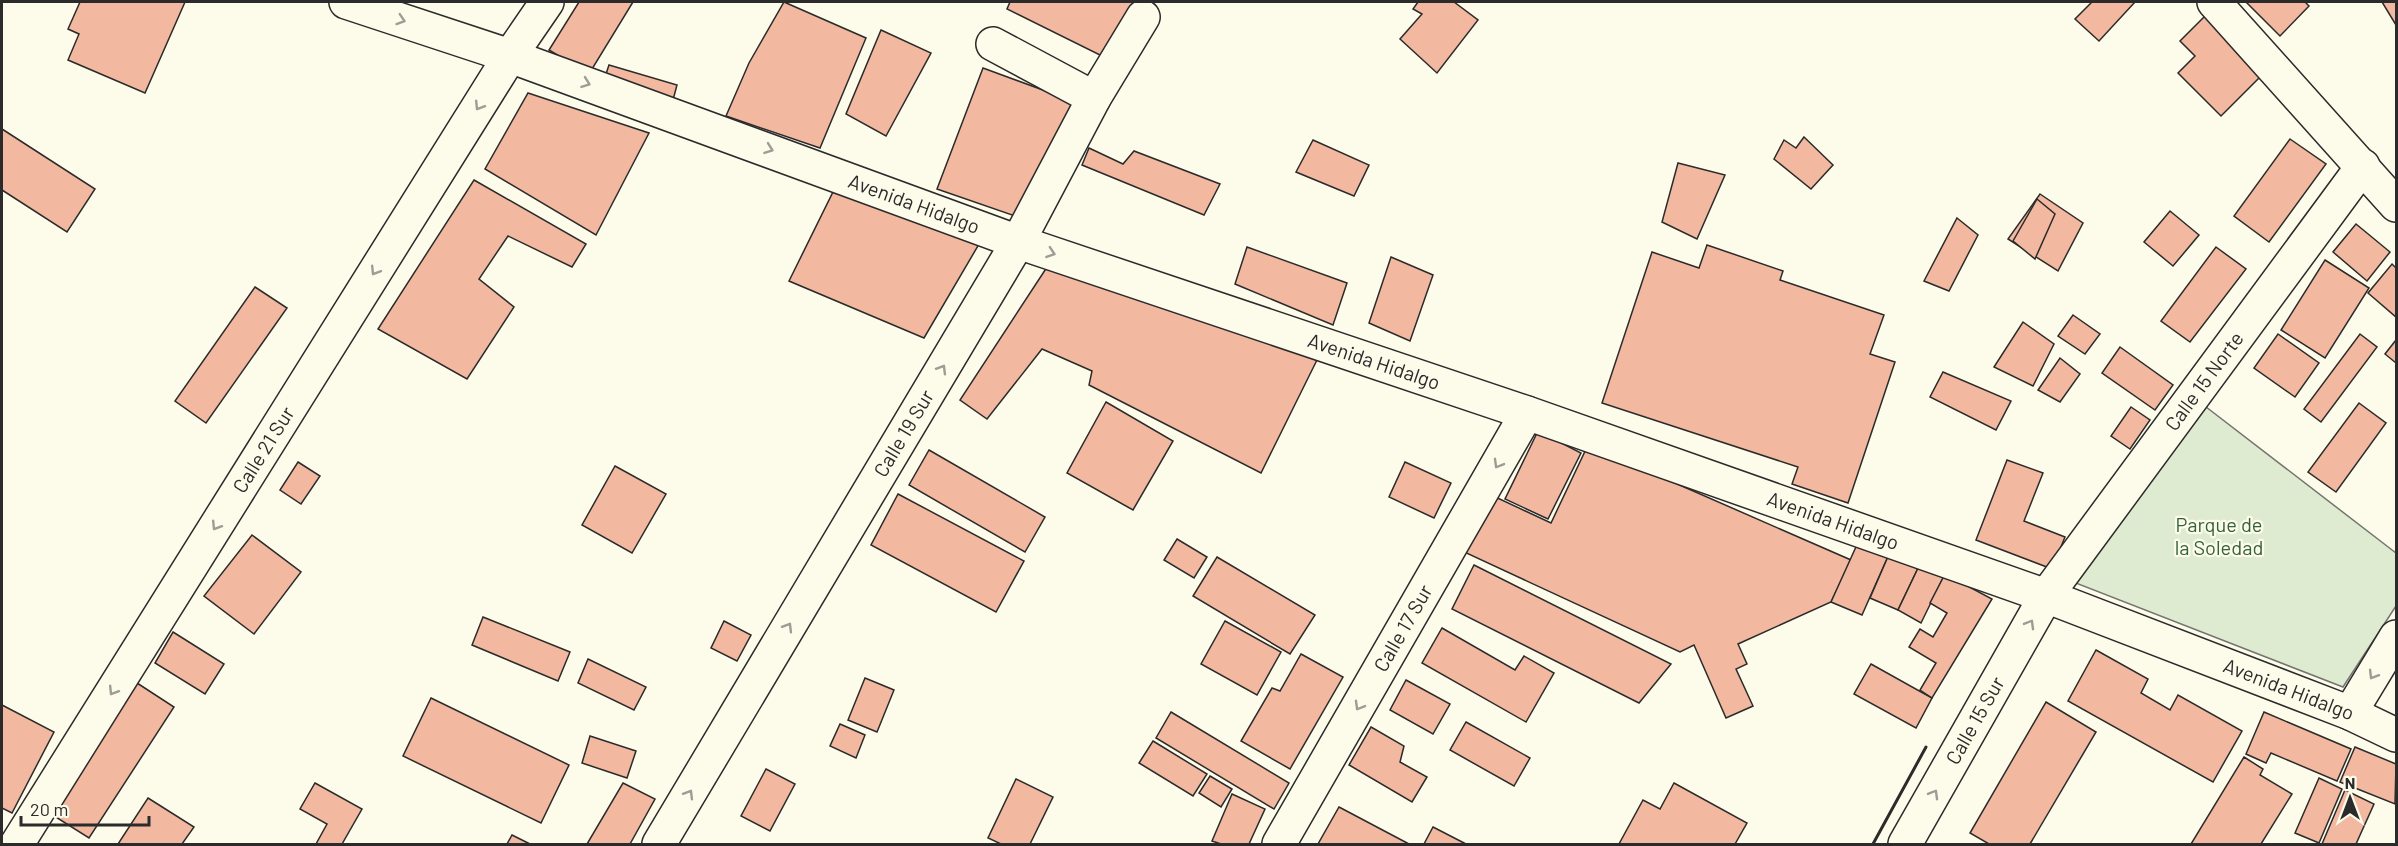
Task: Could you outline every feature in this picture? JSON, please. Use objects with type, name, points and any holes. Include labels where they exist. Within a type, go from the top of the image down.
[{"type":"street","name":"Avenida Hidalgo","points":[[346,2],[510,56],[1018,242],[1527,413],[2046,596],[2350,713],[2397,735]]},
{"type":"street","name":"Calle 21 Sur","points":[[17,844],[510,56],[547,2]]},
{"type":"street","points":[[2214,2],[2397,205]]},
{"type":"street","name":"Calle 19 Sur","points":[[659,844],[1018,242],[1094,98],[1143,16]]},
{"type":"street","points":[[993,44],[1094,98]]},
{"type":"street","name":"Calle 15 Norte","points":[[2046,596],[2363,166]]},
{"type":"street","name":"Calle 17 Sur","points":[[1279,844],[1527,413]]},
{"type":"street","name":"Calle 15 Sur","points":[[1905,844],[2046,596]]},
{"type":"street","points":[[2350,713],[2397,637]]},
{"type":"green space","name":"Parque de la Soledad","points":[[2197,400],[2396,553],[2396,606],[2343,687],[2068,580]]},
{"type":"building","points":[[80,2],[185,2],[145,93],[68,60],[79,34],[68,29]]},
{"type":"building","points":[[579,2],[633,2],[589,74],[549,50]]},
{"type":"building","points":[[784,2],[866,38],[820,148],[726,116],[749,63]]},
{"type":"building","points":[[1010,2],[1141,2],[1106,58],[1007,9]]},
{"type":"building","points":[[1418,2],[1454,2],[1478,20],[1437,73],[1400,39],[1422,14],[1413,9]]},
{"type":"building","points":[[2092,2],[2135,2],[2099,41],[2075,19]]},
{"type":"building","points":[[2246,2],[2305,2],[2309,6],[2280,36]]},
{"type":"building","points":[[2382,2],[2396,2],[2396,25]]},
{"type":"building","points":[[2208,13],[2266,71],[2221,116],[2178,73],[2195,56],[2180,41]]},
{"type":"building","points":[[881,30],[931,53],[886,136],[846,114]]},
{"type":"building","points":[[609,65],[677,85],[673,100],[604,80]]},
{"type":"building","points":[[983,68],[1073,101],[1021,218],[937,189]]},
{"type":"building","points":[[528,93],[649,133],[596,235],[485,169]]},
{"type":"building","points":[[2,129],[95,189],[67,232],[2,190]]},
{"type":"building","points":[[1804,137],[1833,165],[1811,189],[1774,159],[1784,140],[1796,148]]},
{"type":"building","points":[[2290,139],[2326,164],[2269,242],[2234,216]]},
{"type":"building","points":[[1313,140],[1369,165],[1354,196],[1296,172]]},
{"type":"building","points":[[1089,148],[1123,164],[1134,151],[1220,184],[1204,215],[1082,165]]},
{"type":"building","points":[[1678,163],[1725,175],[1697,239],[1662,222]]},
{"type":"building","points":[[474,180],[586,244],[572,267],[508,236],[479,279],[514,307],[467,379],[378,329]]},
{"type":"building","points":[[833,192],[982,239],[924,338],[789,281]]},
{"type":"building","points":[[2040,194],[2083,223],[2058,271],[2008,239]]},
{"type":"building","points":[[2037,199],[2055,214],[2035,259],[2013,241]]},
{"type":"building","points":[[2170,211],[2199,235],[2173,266],[2144,242]]},
{"type":"building","points":[[1957,218],[1978,235],[1949,291],[1924,281]]},
{"type":"building","points":[[2356,224],[2390,252],[2367,281],[2333,252]]},
{"type":"building","points":[[1707,245],[1783,271],[1780,280],[1884,315],[1870,354],[1895,362],[1848,503],[1792,484],[1798,467],[1602,403],[1652,252],[1699,268]]},
{"type":"building","points":[[1247,247],[1347,283],[1333,325],[1235,284]]},
{"type":"building","points":[[2216,247],[2246,269],[2190,342],[2161,321]]},
{"type":"building","points":[[1391,257],[1433,275],[1410,341],[1369,323]]},
{"type":"building","points":[[2325,260],[2369,288],[2325,358],[2281,330]]},
{"type":"building","points":[[1051,261],[1317,360],[1261,473],[1089,385],[1092,371],[1042,349],[987,419],[960,400]]},
{"type":"building","points":[[2392,264],[2396,268],[2396,317],[2368,293]]},
{"type":"building","points":[[255,287],[287,308],[206,423],[175,401]]},
{"type":"building","points":[[2073,315],[2100,334],[2085,354],[2058,336]]},
{"type":"building","points":[[2023,322],[2054,344],[2033,386],[1994,367]]},
{"type":"building","points":[[2278,334],[2319,363],[2295,397],[2254,368]]},
{"type":"building","points":[[2360,334],[2377,347],[2321,422],[2304,409]]},
{"type":"building","points":[[2396,340],[2396,363],[2385,354]]},
{"type":"building","points":[[2120,347],[2173,385],[2155,410],[2102,373]]},
{"type":"building","points":[[2060,358],[2080,374],[2060,402],[2038,390]]},
{"type":"building","points":[[1943,372],[2011,401],[1996,430],[1930,397]]},
{"type":"building","points":[[1106,402],[1173,441],[1133,510],[1067,473]]},
{"type":"building","points":[[2359,403],[2386,423],[2336,492],[2308,472]]},
{"type":"building","points":[[2131,407],[2150,420],[2130,449],[2111,436]]},
{"type":"building","points":[[1538,431],[1581,453],[1548,519],[1505,499]]},
{"type":"building","points":[[1588,445],[1851,560],[1831,602],[1738,644],[1747,664],[1736,669],[1753,706],[1726,718],[1694,645],[1680,652],[1462,551],[1489,494],[1551,523]]},
{"type":"building","points":[[929,450],[1045,517],[1025,552],[909,485]]},
{"type":"building","points":[[2007,460],[2043,473],[2024,521],[2065,537],[2052,569],[1976,540]]},
{"type":"building","points":[[298,462],[320,476],[301,504],[280,490]]},
{"type":"building","points":[[1405,462],[1451,483],[1434,518],[1389,497]]},
{"type":"building","points":[[615,466],[666,494],[632,553],[582,525]]},
{"type":"building","points":[[898,494],[1024,561],[996,612],[871,545]]},
{"type":"building","points":[[252,535],[301,572],[254,634],[204,596]]},
{"type":"building","points":[[1860,538],[1890,552],[1862,615],[1831,602]]},
{"type":"building","points":[[1177,539],[1207,557],[1194,578],[1164,560]]},
{"type":"building","points":[[1890,552],[1920,564],[1898,610],[1870,598]]},
{"type":"building","points":[[1217,557],[1315,615],[1290,654],[1193,596]]},
{"type":"building","points":[[1920,564],[1945,574],[1921,623],[1898,610]]},
{"type":"building","points":[[1474,565],[1671,664],[1639,703],[1452,609]]},
{"type":"building","points":[[1945,574],[1992,599],[1932,698],[1920,690],[1936,663],[1909,647],[1920,629],[1933,637],[1947,613],[1930,603]]},
{"type":"building","points":[[483,617],[570,652],[558,681],[472,645]]},
{"type":"building","points":[[724,621],[751,635],[737,661],[711,648]]},
{"type":"building","points":[[1225,621],[1281,652],[1257,695],[1201,664]]},
{"type":"building","points":[[1442,628],[1515,670],[1524,656],[1554,673],[1526,722],[1422,663]]},
{"type":"building","points":[[173,632],[224,664],[205,694],[155,663]]},
{"type":"building","points":[[2096,650],[2148,679],[2141,693],[2170,710],[2178,695],[2242,731],[2213,782],[2068,701]]},
{"type":"building","points":[[1301,654],[1343,677],[1290,769],[1241,741],[1272,688],[1280,691]]},
{"type":"building","points":[[588,659],[646,687],[634,710],[578,683]]},
{"type":"building","points":[[1871,664],[1932,698],[1916,728],[1854,694]]},
{"type":"building","points":[[865,678],[894,690],[877,732],[848,720]]},
{"type":"building","points":[[1406,680],[1450,704],[1433,734],[1390,710]]},
{"type":"building","points":[[137,683],[174,707],[89,838],[51,814]]},
{"type":"building","points":[[431,698],[569,765],[541,823],[403,756]]},
{"type":"building","points":[[2046,702],[2096,732],[2030,844],[1989,844],[1970,833]]},
{"type":"building","points":[[2,705],[54,732],[12,813],[2,808]]},
{"type":"building","points":[[1171,712],[1289,783],[1274,809],[1156,738]]},
{"type":"building","points":[[2264,712],[2351,749],[2337,781],[2271,753],[2266,763],[2246,754]]},
{"type":"building","points":[[1466,722],[1530,758],[1514,786],[1450,750]]},
{"type":"building","points":[[840,724],[865,735],[856,758],[830,746]]},
{"type":"building","points":[[1371,727],[1404,746],[1400,762],[1427,777],[1412,802],[1349,765]]},
{"type":"building","points":[[590,736],[636,751],[627,778],[582,763]]},
{"type":"building","points":[[1153,741],[1207,774],[1193,796],[1139,763]]},
{"type":"building","points":[[2355,747],[2396,764],[2395,804],[2340,782]]},
{"type":"building","points":[[2244,757],[2263,769],[2260,775],[2292,794],[2261,844],[2191,844]]},
{"type":"building","points":[[766,769],[795,784],[770,831],[741,816]]},
{"type":"building","points":[[1210,776],[1232,789],[1221,807],[1199,793]]},
{"type":"building","points":[[2319,778],[2342,789],[2319,843],[2295,833]]},
{"type":"building","points":[[1016,779],[1053,797],[1030,844],[1001,844],[988,838]]},
{"type":"building","points":[[315,783],[362,809],[342,844],[316,844],[327,824],[300,809]]},
{"type":"building","points":[[623,783],[655,799],[630,844],[587,844]]},
{"type":"building","points":[[1674,783],[1747,823],[1735,844],[1619,844],[1643,800],[1660,809]]},
{"type":"building","points":[[2345,790],[2374,804],[2356,844],[2322,844]]},
{"type":"building","points":[[1232,794],[1265,809],[1249,844],[1221,844],[1212,841]]},
{"type":"building","points":[[148,798],[194,827],[182,844],[118,844]]},
{"type":"building","points":[[1339,807],[1409,844],[1318,844]]},
{"type":"building","points":[[1433,827],[1466,844],[1424,844]]},
{"type":"building","points":[[512,835],[530,844],[507,844]]},
{"type":"wall","points":[[1873,844],[1926,747]]}]
